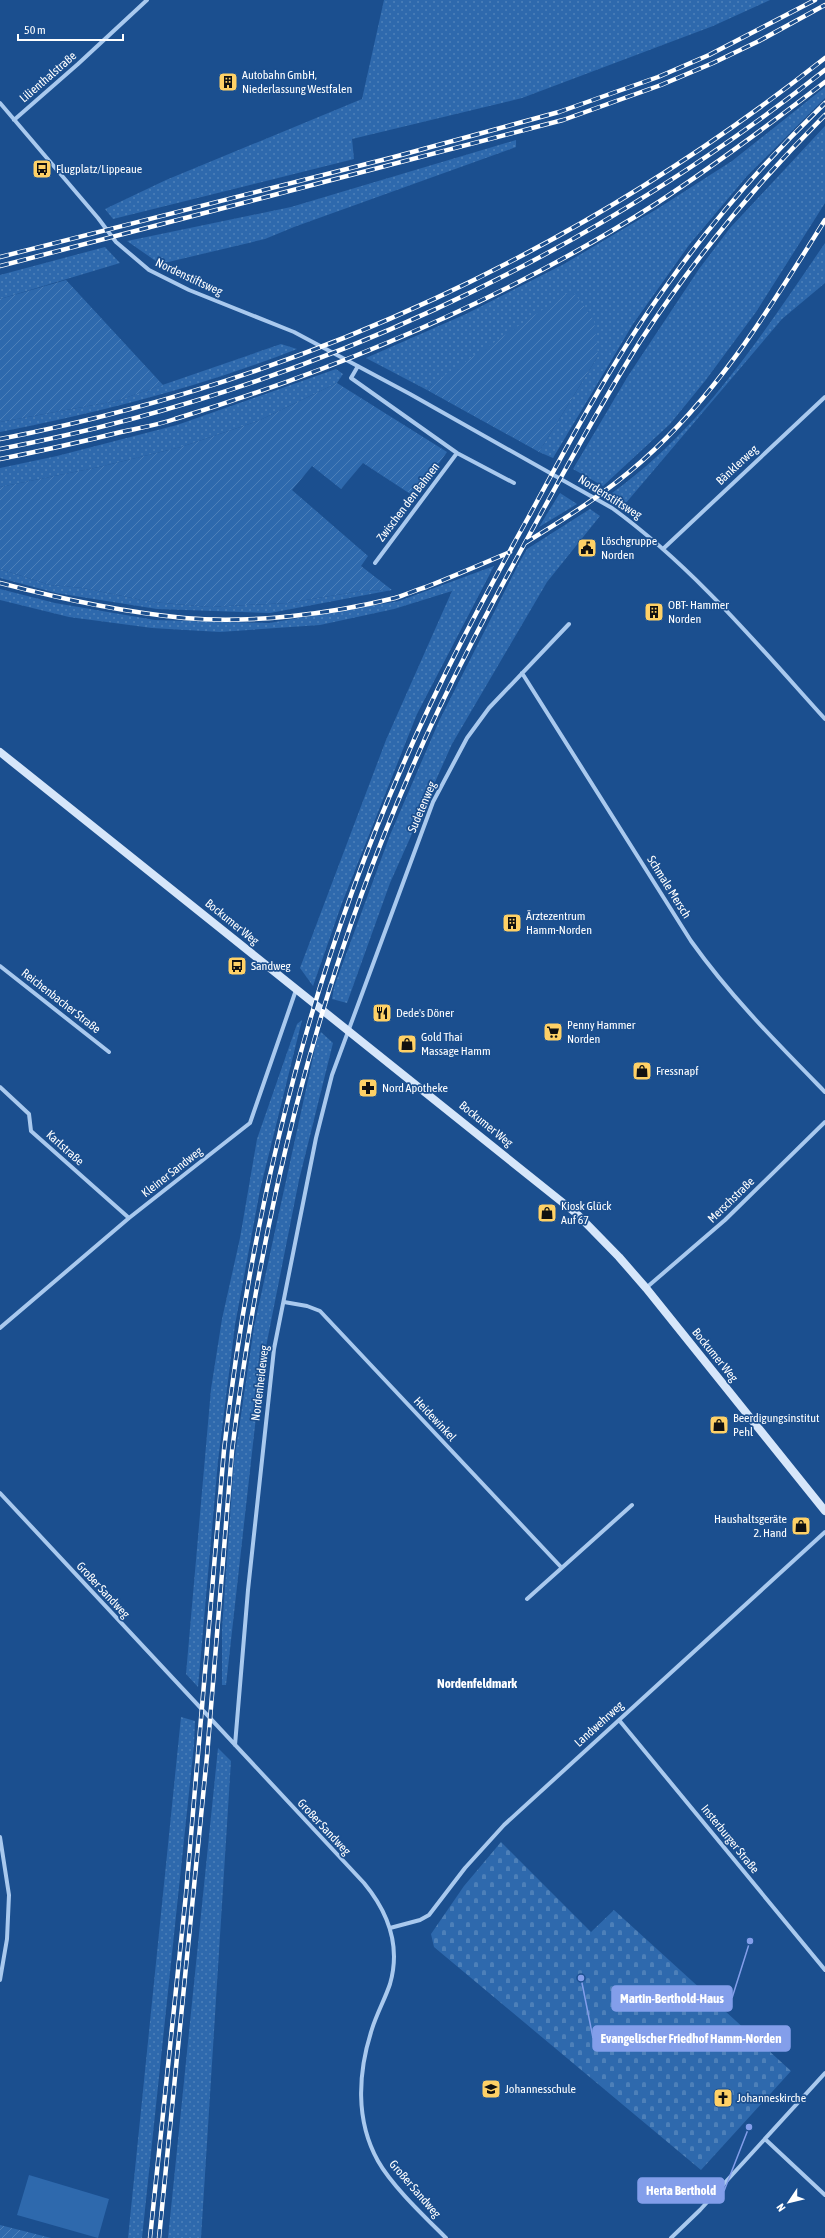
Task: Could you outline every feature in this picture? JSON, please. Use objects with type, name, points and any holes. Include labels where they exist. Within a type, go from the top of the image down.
[{"type":"main road","name":"Bockumer Weg","points":[[0,752],[577,1214],[619,1257],[646,1288],[825,1511]]},
{"type":"street","name":"Lilienthalstraße","points":[[14,120],[78,64],[147,0]]},
{"type":"street","name":"Nordenstiftsweg","points":[[0,103],[98,218],[116,242],[149,270],[189,290],[294,332],[606,504],[643,530],[695,578],[825,719]]},
{"type":"street","points":[[358,366],[351,378],[457,453],[514,483]]},
{"type":"street","name":"Bänklerweg","points":[[664,548],[825,397]]},
{"type":"street","name":"Zwischen den Bahnen","points":[[375,563],[457,453]]},
{"type":"street","name":"Sudetenweg","points":[[348,1031],[433,802],[467,738],[489,708],[569,624]]},
{"type":"street","name":"Schmale Mersch","points":[[522,673],[691,941],[714,974],[747,1012],[825,1092]]},
{"type":"street","name":"Reichenbacher Straße","points":[[0,966],[109,1052]]},
{"type":"street","name":"Kleiner Sandweg","points":[[0,1328],[129,1218],[250,1123],[296,990]]},
{"type":"street","name":"Nordenheideweg","points":[[235,1746],[248,1590],[274,1349],[316,1138],[332,1075],[348,1031]]},
{"type":"street","name":"Karlstraße","points":[[0,1087],[29,1114],[31,1131],[129,1218]]},
{"type":"street","name":"Merschstraße","points":[[646,1288],[725,1220],[825,1122]]},
{"type":"street","name":"Heidewinkel","points":[[284,1302],[307,1306],[320,1311],[561,1567]]},
{"type":"street","name":"Großer Sandweg","points":[[0,1493],[364,1883],[380,1905],[390,1928],[393,1944],[393,1970],[389,1985],[372,2029],[364,2062],[360,2097],[362,2115],[370,2142],[378,2161],[387,2174],[446,2238]]},
{"type":"street","points":[[527,1599],[632,1505]]},
{"type":"street","name":"Landwehrweg","points":[[390,1928],[420,1920],[429,1915],[465,1868],[504,1825],[825,1532]]},
{"type":"street","name":"Insterburger Straße","points":[[619,1720],[825,1970]]},
{"type":"street","points":[[0,1837],[9,1894],[7,1939],[0,1980]]},
{"type":"street","points":[[671,2238],[700,2210],[825,2073]]},
{"type":"street","points":[[764,2139],[825,2195]]},
{"type":"green space","points":[[384,0],[770,0],[713,26],[522,98],[352,139],[354,159],[113,219],[105,209],[166,180],[362,99]]},
{"type":"green space","points":[[825,87],[825,98],[747,176],[689,245],[633,324],[553,458],[539,452],[598,356],[432,384],[427,390],[366,358],[466,314],[564,264],[657,209],[732,161]]},
{"type":"green space","points":[[825,126],[825,203],[756,312],[705,381],[670,424],[603,486],[573,469],[628,376],[699,269],[730,228]]},
{"type":"green space","points":[[516,140],[516,147],[294,227],[265,239],[160,264],[127,241],[291,207]]},
{"type":"green space","points":[[825,243],[825,283],[782,319],[625,504],[612,493],[644,468],[675,439],[703,409],[755,344]]},
{"type":"green space","points":[[105,247],[120,263],[0,299],[0,275]]},
{"type":"green space","points":[[66,280],[163,385],[116,401],[0,422],[0,299]]},
{"type":"green space","points":[[572,290],[594,320],[598,356],[539,452],[427,390],[432,384]]},
{"type":"green space","points":[[281,344],[297,349],[188,387],[113,407],[0,432],[0,422],[116,401]]},
{"type":"green space","points":[[336,369],[343,374],[337,383],[258,421],[181,447],[99,467],[0,487],[0,468],[57,456],[177,425]]},
{"type":"green space","points":[[337,383],[447,452],[415,497],[363,463],[341,489],[312,466],[292,490],[368,556],[361,566],[392,590],[361,591],[287,603],[210,607],[152,602],[83,588],[50,585],[0,569],[0,487],[99,467],[181,447],[258,421]]},
{"type":"green space","points":[[560,493],[577,504],[539,527],[558,496]]},
{"type":"green space","points":[[590,509],[600,516],[547,582],[452,744],[390,883],[347,1003],[332,999],[334,987],[390,835],[439,721],[519,563],[527,549]]},
{"type":"green space","points":[[494,566],[417,714],[342,903],[313,986],[300,968],[386,740],[452,591],[394,609],[320,625],[220,632],[152,628],[69,617],[0,600],[0,589],[55,603],[155,620],[269,623],[399,601]]},
{"type":"green space","points":[[0,569],[50,585],[83,588],[152,602],[210,607],[287,603],[361,591],[392,590],[270,613],[157,609],[56,593],[0,578]]},
{"type":"green space","points":[[302,1020],[260,1190],[235,1325],[218,1461],[198,1687],[186,1674],[211,1389],[222,1319],[240,1238],[257,1139],[297,1024]]},
{"type":"green space","points":[[321,1032],[333,1043],[299,1180],[261,1372],[226,1685],[222,1685],[222,1629],[234,1462],[254,1327],[317,1039]]},
{"type":"green space","points":[[181,1717],[195,1721],[194,1745],[142,2238],[128,2238]]},
{"type":"green space","points":[[218,1748],[231,1761],[201,2238],[168,2238]]},
{"type":"green space","points":[[501,1842],[591,1932],[614,1910],[791,2071],[701,2170],[434,1947],[431,1934],[464,1886]]},
{"type":"green space","points":[[29,2175],[109,2199],[98,2238],[17,2215]]},
{"type":"green space","points":[[0,2225],[51,2238],[0,2238]]},
{"type":"railway","points":[[0,257],[394,157],[559,112],[658,77],[709,55],[815,0]]},
{"type":"railway","points":[[0,266],[563,120],[661,85],[713,63],[759,41],[825,5]]},
{"type":"railway","points":[[0,439],[113,414],[223,382],[331,343],[435,298],[537,247],[636,190],[732,127],[825,58]]},
{"type":"railway","points":[[0,449],[112,424],[222,392],[330,354],[435,309],[537,258],[637,201],[733,138],[825,70]]},
{"type":"railway","points":[[0,459],[169,421],[300,377],[423,327],[484,299],[543,269],[601,237],[657,203],[742,144],[825,82]]},
{"type":"railway","points":[[150,2238],[186,1894],[224,1450],[250,1275],[267,1188],[311,1017],[338,932],[368,849],[416,735],[478,610],[577,429],[629,341],[667,285],[703,237],[722,213],[782,146],[825,103]]},
{"type":"railway","points":[[159,2238],[207,1756],[232,1451],[244,1364],[276,1191],[296,1107],[319,1023],[346,939],[376,857],[424,741],[473,640],[567,466],[628,361],[682,280],[750,195],[825,115]]},
{"type":"railway","points":[[525,543],[571,515],[614,484],[670,435],[720,378],[764,316],[825,220]]},
{"type":"railway","points":[[0,583],[92,604],[138,612],[210,620],[263,619],[344,609],[395,598],[426,587],[510,552]]},
{"type":"place","name":"Autobahn GmbH, Niederlassung Westfalen","points":[[228,82]]},
{"type":"place","name":"Flugplatz/Lippeaue","points":[[42,169]]},
{"type":"place","name":"Löschgruppe Norden","points":[[587,548]]},
{"type":"place","name":"OBT- Hammer Norden","points":[[654,612]]},
{"type":"place","name":"Ärztezentrum Hamm-Norden","points":[[512,923]]},
{"type":"place","name":"Sandweg","points":[[237,966]]},
{"type":"place","name":"Dede's Döner","points":[[382,1013]]},
{"type":"place","name":"Penny Hammer Norden","points":[[553,1032]]},
{"type":"place","name":"Gold Thai Massage Hamm","points":[[407,1044]]},
{"type":"place","name":"Fressnapf","points":[[642,1071]]},
{"type":"place","name":"Nord Apotheke","points":[[368,1088]]},
{"type":"place","name":"Kiosk Glück Auf 67","points":[[547,1213]]},
{"type":"place","name":"Beerdigungsinstitut Pehl","points":[[719,1425]]},
{"type":"place","name":"Haushaltsgeräte 2. Hand","points":[[801,1526]]},
{"type":"place","name":"Martin-Berthold-Haus","points":[[750,1941]]},
{"type":"place","name":"Evangelischer Friedhof Hamm-Norden","points":[[581,1978]]},
{"type":"place","name":"Johannesschule","points":[[491,2089]]},
{"type":"place","name":"Johanneskirche","points":[[723,2098]]},
{"type":"place","name":"Herta Berthold","points":[[749,2127]]},
{"type":"district","name":"Nordenfeldmark","points":[[477,1683]]}]
